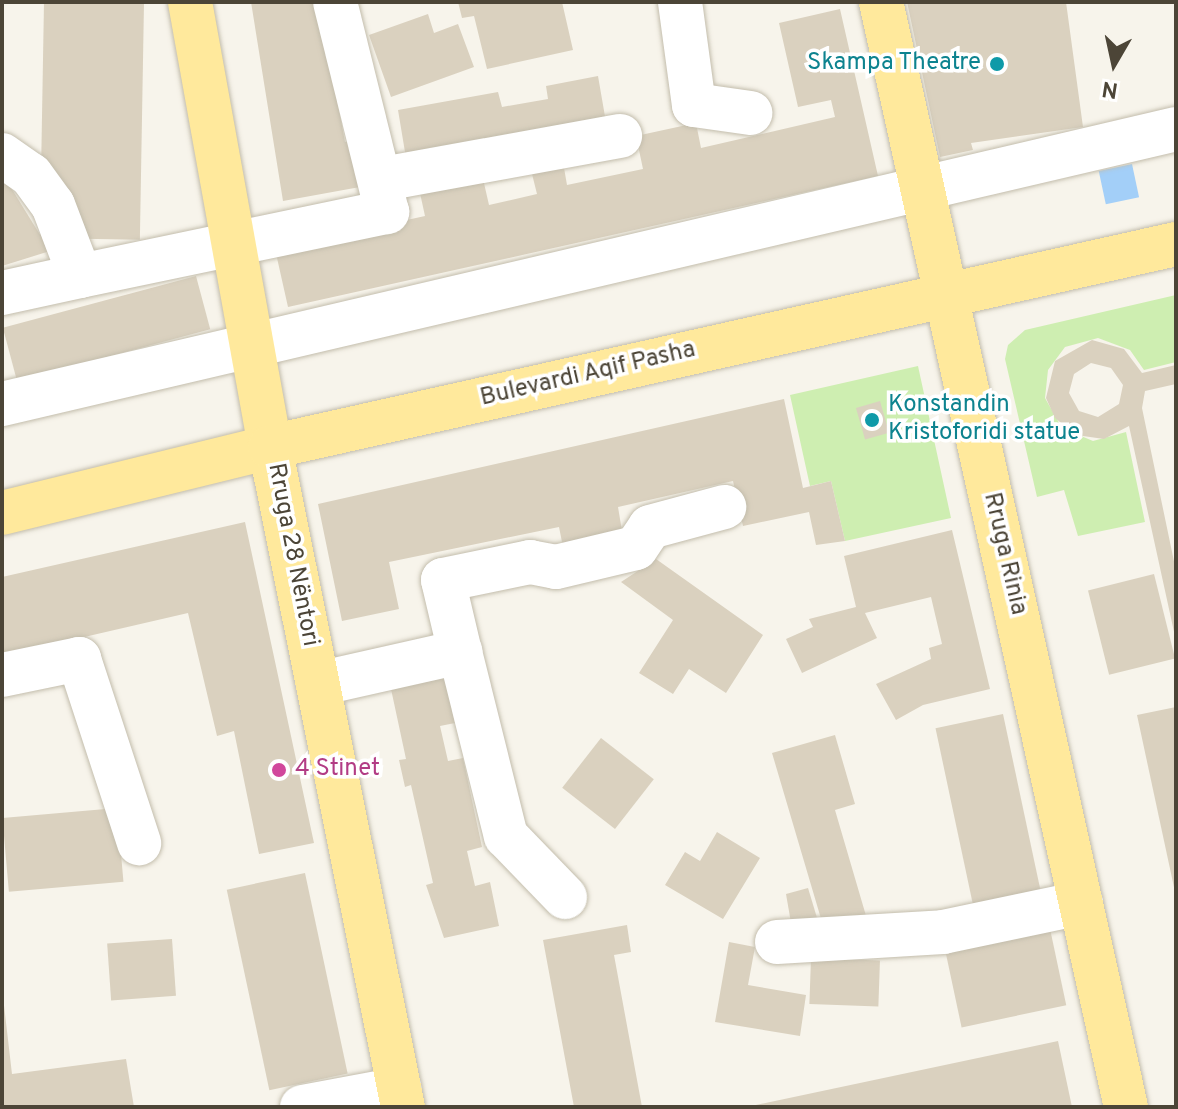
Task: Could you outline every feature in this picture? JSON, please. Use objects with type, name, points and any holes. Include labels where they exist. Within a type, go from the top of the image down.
[{"type":"main road","name":"Rruga 28 Nëntori","points":[[190,2],[238,244],[270,447],[401,1098]]},
{"type":"main road","name":"Rruga Rinia","points":[[881,2],[1126,1107]]},
{"type":"main road","name":"Bulevardi Aqif Pasha","points":[[2,513],[270,447],[1176,244]]},
{"type":"street","points":[[2,293],[387,212],[383,179],[335,2]]},
{"type":"street","points":[[680,2],[694,105],[750,113]]},
{"type":"street","points":[[2,404],[1176,129]]},
{"type":"street","points":[[383,179],[620,136]]},
{"type":"street","points":[[2,155],[31,175],[53,205],[80,276]]},
{"type":"street","points":[[565,897],[506,836],[443,580],[530,562],[556,567],[636,548],[650,527],[724,507]]},
{"type":"street","points":[[318,684],[460,652]]},
{"type":"street","points":[[2,675],[79,659],[139,843]]},
{"type":"street","points":[[777,942],[943,932],[1081,903]]},
{"type":"street","points":[[302,1107],[401,1098]]},
{"type":"green space","points":[[1176,295],[1176,362],[1144,370],[1130,350],[1098,338],[1065,347],[1048,370],[1045,398],[1062,428],[1093,441],[1126,432],[1145,522],[1078,536],[1064,490],[1037,497],[1005,359],[1008,345],[1025,330]]},
{"type":"green space","points":[[918,366],[951,518],[845,541],[831,481],[810,486],[790,395]]},
{"type":"water","points":[[1132,164],[1139,197],[1106,204],[1099,171]]},
{"type":"building","points":[[44,2],[144,4],[140,240],[40,238]]},
{"type":"building","points":[[251,2],[319,2],[345,142],[351,141],[360,187],[283,201]]},
{"type":"building","points":[[458,2],[562,2],[573,50],[487,69],[474,16],[462,18]]},
{"type":"building","name":"Skampa Theatre","points":[[907,2],[1066,2],[1083,127],[971,143],[973,150],[940,157]]},
{"type":"building","points":[[840,9],[878,176],[288,307],[275,249],[425,216],[418,184],[481,170],[489,205],[537,194],[531,170],[563,162],[567,185],[643,169],[636,136],[696,123],[701,148],[835,117],[831,100],[798,107],[779,23]]},
{"type":"building","points":[[428,14],[434,33],[458,24],[474,67],[391,97],[369,35]]},
{"type":"building","points":[[598,76],[607,128],[407,164],[398,110],[498,92],[502,107],[548,99],[546,86]]},
{"type":"building","points":[[2,173],[50,251],[2,266]]},
{"type":"building","points":[[196,276],[210,329],[17,381],[3,328]]},
{"type":"building","points":[[1092,340],[1124,349],[1142,373],[1176,365],[1176,384],[1145,391],[1142,408],[1176,571],[1176,641],[1129,426],[1104,439],[1076,435],[1055,418],[1046,398],[1055,361]],"holes":[[[1091,363],[1111,368],[1123,385],[1119,404],[1098,417],[1079,411],[1069,393],[1074,374]]]},
{"type":"building","points":[[784,399],[803,488],[831,481],[845,541],[816,545],[809,512],[743,526],[733,481],[618,507],[624,543],[565,557],[559,527],[389,562],[399,609],[342,621],[318,504]]},
{"type":"building","name":"Konstandin Kristoforidi statue","points":[[880,401],[889,433],[865,440],[856,408]]},
{"type":"building","points":[[245,522],[314,843],[259,854],[234,731],[217,736],[188,613],[2,656],[2,577]]},
{"type":"building","points":[[952,530],[990,689],[923,705],[896,720],[876,684],[931,659],[929,648],[942,644],[931,597],[865,613],[877,638],[802,673],[786,639],[813,627],[809,619],[856,607],[844,556]]},
{"type":"building","points":[[656,559],[763,635],[726,693],[689,669],[673,694],[639,673],[673,620],[621,582]]},
{"type":"building","points":[[1154,574],[1175,658],[1109,675],[1088,590]]},
{"type":"building","points":[[445,678],[455,723],[440,726],[448,761],[463,758],[482,847],[467,851],[475,886],[490,882],[499,926],[444,938],[426,885],[433,883],[411,785],[405,787],[399,760],[406,759],[391,689]]},
{"type":"building","points":[[1176,707],[1176,892],[1175,892],[1137,715]]},
{"type":"building","points":[[1003,714],[1043,903],[976,917],[936,728]]},
{"type":"building","points":[[835,735],[855,804],[835,810],[869,926],[827,939],[772,753]]},
{"type":"building","points":[[601,738],[654,779],[615,829],[562,788]]},
{"type":"building","points":[[117,808],[123,882],[9,892],[2,818]]},
{"type":"building","points":[[717,832],[760,858],[723,919],[665,885],[685,852],[700,861]]},
{"type":"building","points":[[305,873],[348,1074],[269,1090],[227,890]]},
{"type":"building","points":[[808,888],[821,931],[794,940],[786,894]]},
{"type":"building","points":[[1049,924],[1066,1005],[962,1027],[944,946]]},
{"type":"building","points":[[627,925],[631,952],[614,955],[642,1107],[574,1107],[543,940]]},
{"type":"building","points":[[172,939],[176,996],[111,1000],[107,944]]},
{"type":"building","points":[[729,942],[755,947],[748,985],[806,995],[800,1036],[715,1022]]},
{"type":"building","points":[[811,958],[880,960],[878,1006],[809,1004]]},
{"type":"building","points":[[2,988],[12,1074],[126,1059],[134,1107],[2,1105]]},
{"type":"building","points":[[1058,1041],[1072,1107],[751,1107],[751,1106]]},
{"type":"place","name":"Skampa Theatre","points":[[997,64]]},
{"type":"place","name":"Konstandin Kristoforidi statue","points":[[872,420]]},
{"type":"place","name":"4 Stinet","points":[[279,770]]}]
